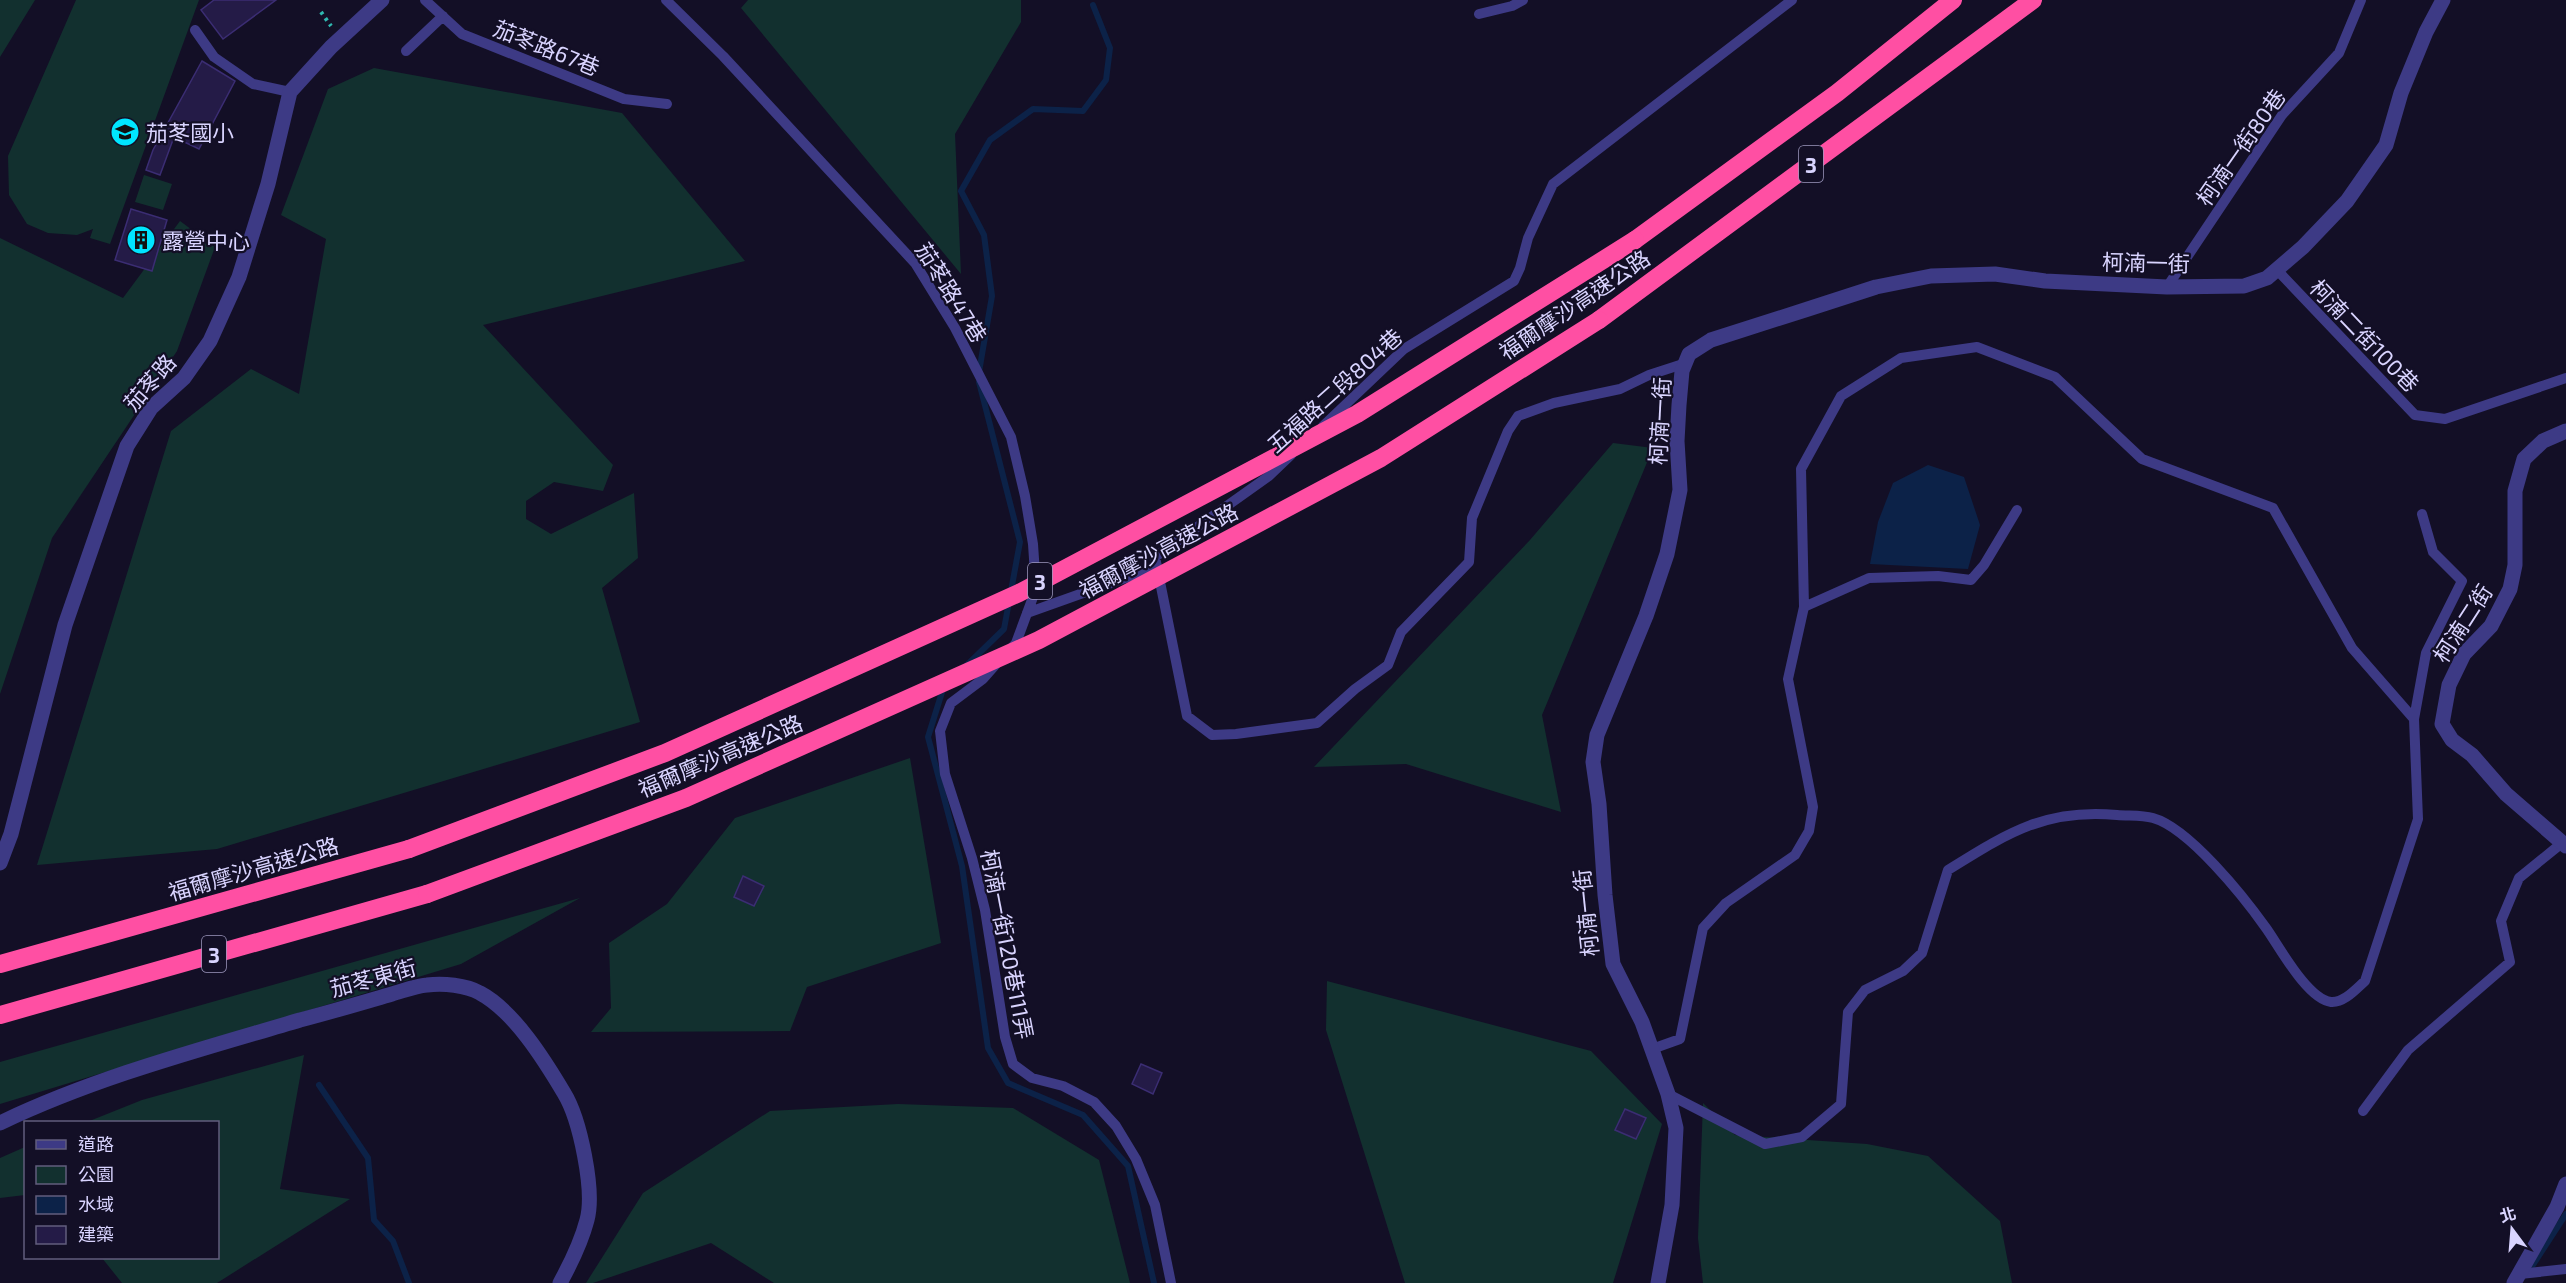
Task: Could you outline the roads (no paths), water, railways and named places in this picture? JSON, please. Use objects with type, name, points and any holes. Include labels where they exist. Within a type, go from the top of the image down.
[{"type":"highway","name":"福爾摩沙高速公路","points":[[0,964],[409,849],[665,753],[1019,593],[1357,414],[1635,240],[1837,93],[1953,0]]},
{"type":"highway","name":"福爾摩沙高速公路","points":[[0,1014],[427,894],[686,798],[1039,640],[1382,458],[1599,320],[2030,3]]},
{"type":"street","name":"茄苳路","points":[[0,863],[11,834],[65,625],[127,446],[151,408],[184,378],[210,342],[239,277],[268,184],[290,92],[331,47],[382,0]]},
{"type":"street","name":"柯湳一街","points":[[1658,1283],[1672,1205],[1676,1128],[1668,1094],[1642,1022],[1613,964],[1605,895],[1599,804],[1593,762],[1597,735],[1646,616],[1667,554],[1680,490],[1677,441],[1682,372],[1689,354],[1711,340],[1876,287],[1931,276],[1995,274],[2045,281],[2167,287],[2244,286],[2278,271],[2347,201],[2386,146],[2401,93],[2426,32],[2443,0]]},
{"type":"street","name":"柯湳二街","points":[[2564,844],[2506,794],[2472,755],[2452,740],[2442,724],[2449,686],[2464,654],[2491,626],[2510,589],[2515,565],[2515,491],[2524,459],[2543,441],[2566,431]]},
{"type":"street","name":"茄苳東街","points":[[0,1123],[63,1095],[162,1060],[375,999],[427,985],[453,985],[480,992],[518,1027],[543,1057],[567,1098],[579,1129],[588,1180],[588,1218],[574,1258],[560,1283]]},
{"type":"street","points":[[2517,1278],[2557,1207],[2566,1184]]},
{"type":"lane","name":"茄苳路67巷","points":[[425,0],[462,34],[624,99],[667,104]]},
{"type":"lane","name":"茄苳路47巷","points":[[666,0],[731,65],[915,263],[955,328],[1011,437],[1025,495],[1033,544],[1036,589],[1027,613]]},
{"type":"lane","points":[[1479,14],[1512,6],[1523,0]]},
{"type":"lane","name":"五福路二段804巷","points":[[1156,567],[1155,556],[1269,476],[1404,349],[1514,281],[1528,238],[1553,184],[1792,0]]},
{"type":"lane","name":"柯湳一街80巷","points":[[2167,287],[2282,115],[2339,53],[2361,0]]},
{"type":"lane","points":[[406,51],[443,16]]},
{"type":"lane","points":[[195,30],[214,57],[253,84],[290,92]]},
{"type":"lane","name":"柯湳二街100巷","points":[[2278,271],[2415,415],[2445,419],[2566,378]]},
{"type":"lane","points":[[1652,1049],[1680,1039],[1703,928],[1726,903],[1795,855],[1809,831],[1813,807],[1788,679],[1804,607],[1801,469],[1841,396],[1900,358],[1977,347],[2055,377],[2142,459],[2273,508],[2352,648],[2414,718]]},
{"type":"lane","points":[[1027,613],[1156,567],[1187,716],[1212,735],[1317,723],[1355,689],[1388,664],[1401,632],[1469,562],[1472,518],[1508,430],[1518,416],[1554,403],[1620,389],[1649,375],[1686,363]]},
{"type":"lane","points":[[1804,607],[1869,578],[1938,576],[1971,580],[1984,566],[2018,510]]},
{"type":"lane","points":[[1668,1094],[1765,1144],[1802,1137],[1841,1104],[1848,1012],[1865,990],[1904,971],[1922,953],[1948,870],[2008,832],[2052,816],[2100,813],[2152,818],[2169,825],[2199,848],[2266,927],[2290,967],[2321,998],[2332,1002],[2345,998],[2365,981],[2418,819],[2414,718],[2426,653],[2462,581],[2433,552],[2422,514]]},
{"type":"lane","name":"柯湳一街120巷111弄","points":[[1027,613],[1016,644],[982,679],[951,703],[940,731],[945,774],[972,858],[985,910],[1005,1037],[1013,1064],[1032,1078],[1063,1086],[1094,1102],[1116,1126],[1136,1159],[1155,1205],[1171,1283]]},
{"type":"lane","points":[[2363,1111],[2408,1050],[2510,962],[2500,921],[2519,878],[2564,844]]},
{"type":"lane","points":[[2517,1278],[2566,1269]]},
{"type":"water","points":[[1928,465],[1964,477],[1980,525],[1968,569],[1870,564],[1878,522],[1893,483]]},
{"type":"waterway","points":[[979,372],[992,296],[984,235],[961,191],[990,140],[1033,109],[1083,111],[1106,80],[1110,48],[1093,5]]},
{"type":"waterway","points":[[967,665],[1004,629],[1020,542],[979,382]]},
{"type":"waterway","points":[[943,689],[928,737],[962,866],[988,1048],[1008,1083],[1083,1115],[1128,1166],[1154,1283]]},
{"type":"waterway","points":[[319,1085],[368,1158],[374,1220],[393,1241],[409,1283]]},
{"type":"waterway","points":[[2527,1274],[2566,1214]]},
{"type":"place","name":"茄苳國小","points":[[125,132]]},
{"type":"place","name":"露營中心","points":[[141,240]]}]
